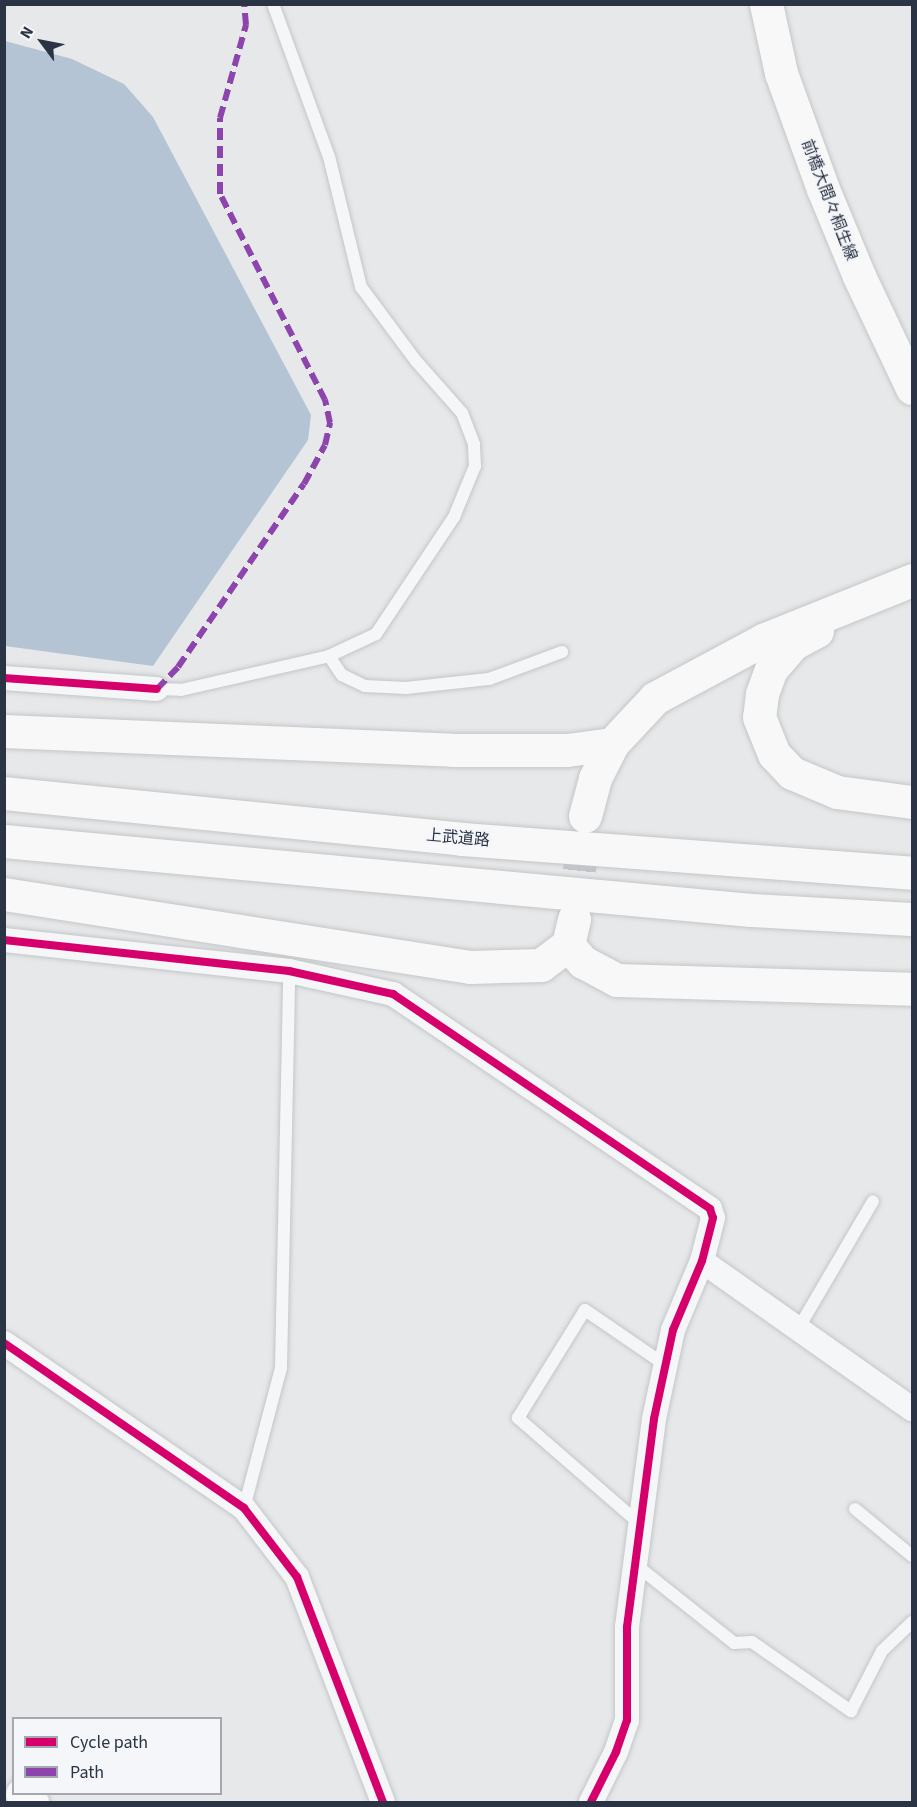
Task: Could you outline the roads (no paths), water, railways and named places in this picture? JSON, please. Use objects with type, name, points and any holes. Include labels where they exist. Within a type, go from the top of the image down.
[{"type":"main road","name":"前橋大間々桐生線","points":[[766,4],[781,73],[823,189],[859,276],[912,388]]},
{"type":"main road","points":[[585,816],[595,778],[612,744],[655,698],[680,682],[762,640],[906,582]]},
{"type":"main road","points":[[906,582],[793,644],[771,669],[762,694],[759,717],[774,754],[792,774],[837,792],[912,802]]},
{"type":"main road","points":[[4,731],[453,750],[567,750],[612,744]]},
{"type":"main road","name":"上武道路","points":[[4,793],[485,841],[912,873]]},
{"type":"main road","points":[[4,841],[751,910],[912,919]]},
{"type":"main road","points":[[4,894],[470,968],[542,965],[571,932],[584,962],[617,980],[912,989]]},
{"type":"street","points":[[4,678],[157,689]]},
{"type":"street","points":[[4,940],[289,972],[393,994],[710,1209],[713,1218],[702,1262],[673,1330],[664,1364],[627,1627],[627,1720],[591,1803]]},
{"type":"street","points":[[702,1262],[912,1409]]},
{"type":"street","points":[[4,1343],[244,1508],[297,1577],[383,1803]]},
{"type":"lane","points":[[157,689],[181,690],[329,656],[376,634],[429,559],[469,488],[474,466],[474,444],[462,413],[416,361],[361,287],[329,157],[273,4]]},
{"type":"lane","points":[[329,656],[342,675],[365,686],[406,688],[489,679],[562,652]]},
{"type":"lane","points":[[244,1508],[282,1368],[289,972]]},
{"type":"lane","points":[[798,1329],[873,1201]]},
{"type":"lane","points":[[640,1524],[518,1418],[585,1310],[664,1364]]},
{"type":"lane","points":[[855,1509],[912,1556]]},
{"type":"lane","points":[[636,1565],[734,1643],[753,1642],[851,1711],[882,1651],[912,1622]]},
{"type":"water","points":[[5,41],[72,59],[124,84],[153,117],[311,415],[308,440],[153,666],[5,646]]},
{"type":"tunnel","points":[[574,919],[585,819]]}]
